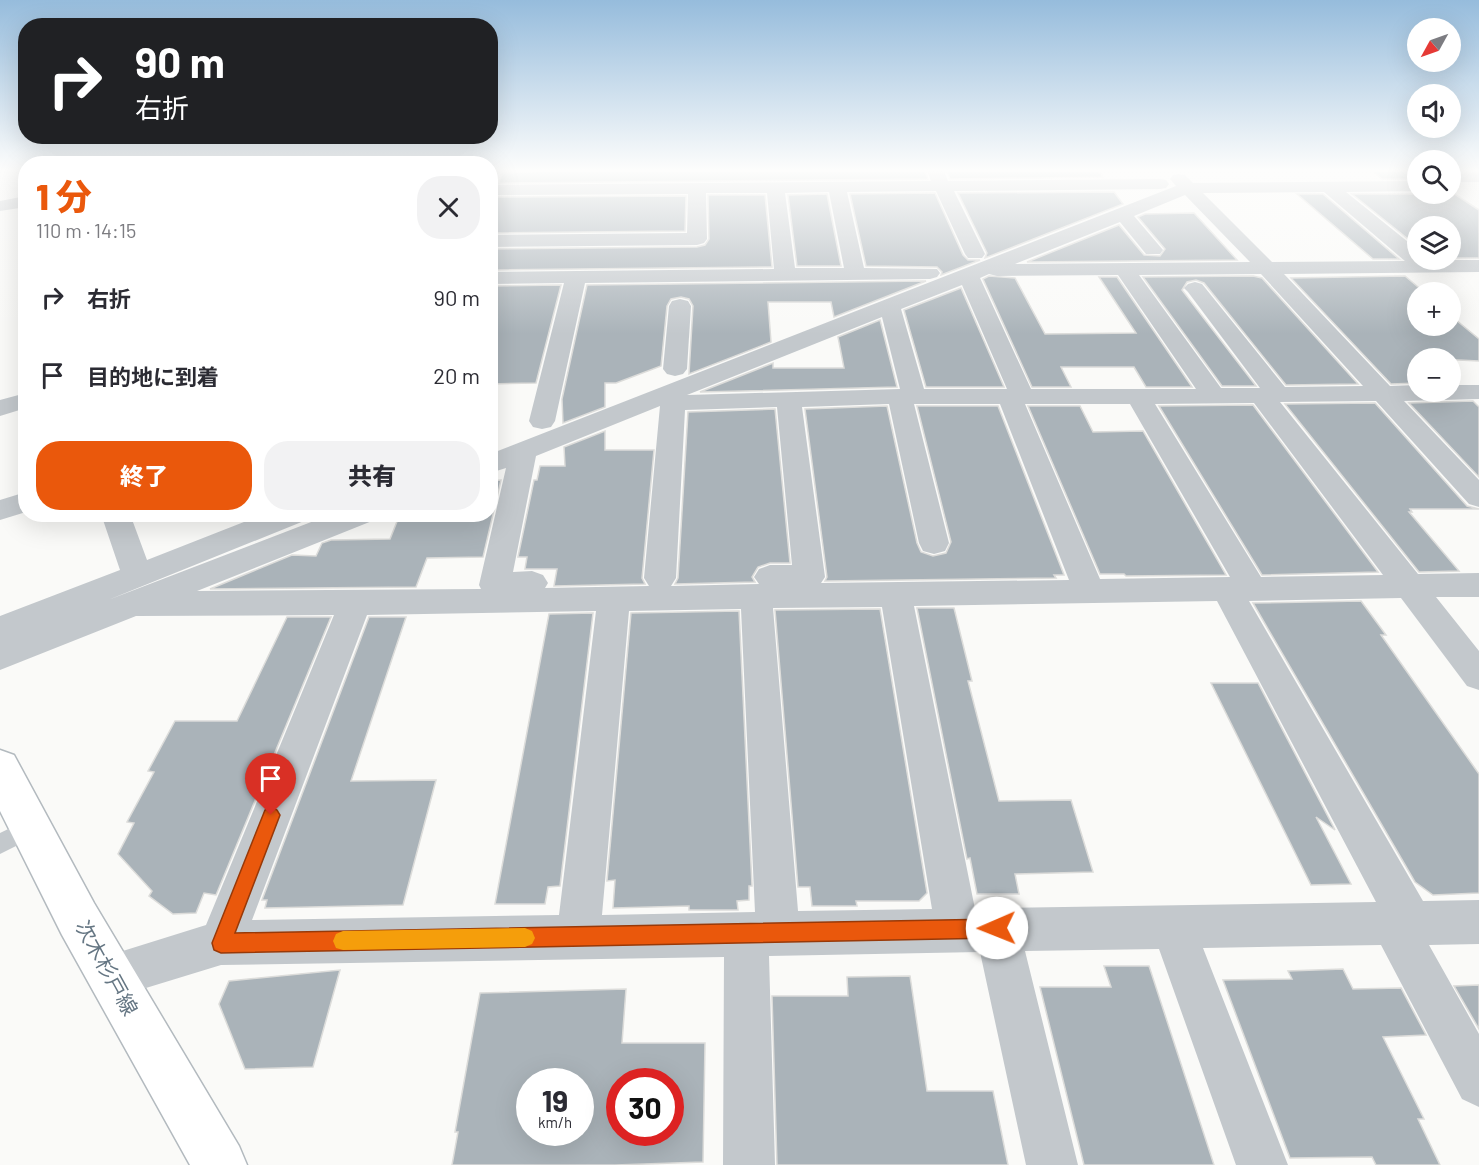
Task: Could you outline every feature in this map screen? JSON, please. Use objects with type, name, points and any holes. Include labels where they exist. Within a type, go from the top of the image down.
[{"type":"main road","name":"次木杉戸線","points":[[0,768],[15,837],[110,976],[220,1165]]},
{"type":"street","points":[[498,241],[697,239],[700,225]]},
{"type":"street","points":[[780,225],[785,273]]},
{"type":"street","points":[[845,225],[855,273]]},
{"type":"street","points":[[957,225],[974,266],[1016,396],[1089,591]]},
{"type":"street","points":[[529,433],[670,398],[890,307],[974,266],[1068,225]]},
{"type":"street","points":[[498,278],[930,273],[974,266],[1090,225]]},
{"type":"street","points":[[1132,225],[1153,250]]},
{"type":"street","points":[[1222,225],[1267,268],[1479,497]]},
{"type":"street","points":[[1375,225],[1407,252]]},
{"type":"street","points":[[974,266],[1125,270],[1407,266]]},
{"type":"street","points":[[1461,266],[1479,266]]},
{"type":"street","points":[[1125,270],[1213,395]]},
{"type":"street","points":[[586,404],[930,273]]},
{"type":"street","points":[[576,277],[529,433],[495,585],[660,578],[808,577],[789,399]]},
{"type":"street","points":[[1195,288],[1407,586],[1479,676]]},
{"type":"street","points":[[675,369],[680,306]]},
{"type":"street","points":[[890,307],[934,543]]},
{"type":"street","points":[[670,398],[1138,397],[1479,392]]},
{"type":"street","points":[[1138,397],[1239,588],[1479,1082]]},
{"type":"street","points":[[660,578],[670,398]]},
{"type":"street","points":[[0,408],[18,402]]},
{"type":"street","points":[[498,458],[529,433],[564,412]]},
{"type":"street","points":[[0,510],[18,504]]},
{"type":"street","points":[[117,522],[138,590]]},
{"type":"street","points":[[0,656],[279,522]]},
{"type":"street","points":[[0,630],[138,590],[338,522]]},
{"type":"street","points":[[138,590],[355,603],[1479,585]]},
{"type":"street","points":[[896,594],[977,929],[1052,1165]]},
{"type":"street","points":[[749,1165],[762,933],[756,596]]},
{"type":"street","points":[[578,937],[614,598]]},
{"type":"street","points":[[221,943],[355,603]]},
{"type":"street","points":[[110,976],[221,943],[1479,922]]},
{"type":"street","points":[[1172,926],[1262,1165]]},
{"type":"building","points":[[498,225],[685,225],[685,231],[498,233]]},
{"type":"building","points":[[709,225],[768,225],[772,267],[498,270],[498,249],[697,247],[705,245],[709,239]]},
{"type":"building","points":[[792,225],[833,225],[841,266],[797,266]]},
{"type":"building","points":[[857,225],[950,225],[963,255],[968,260],[980,260],[941,275],[942,272],[937,267],[866,266]]},
{"type":"building","points":[[974,225],[1068,225],[985,258],[987,253]]},
{"type":"building","points":[[1118,225],[1144,255],[1160,256],[1165,249],[1145,225],[1205,225],[1237,260],[1027,262]]},
{"type":"building","points":[[1334,225],[1360,225],[1399,259],[1373,259]]},
{"type":"building","points":[[1391,225],[1407,225],[1407,238]]},
{"type":"building","points":[[1461,225],[1479,225],[1479,258],[1461,258]]},
{"type":"building","points":[[989,276],[1015,278],[1045,334],[1136,333],[1099,277],[1117,277],[1192,387],[1146,387],[1134,367],[1061,367],[1071,387],[1032,387],[983,279]]},
{"type":"building","points":[[1253,276],[1262,278],[1358,384],[1286,385],[1204,283],[1196,280],[1187,282],[1182,290],[1256,386],[1222,386],[1143,277]]},
{"type":"building","points":[[1405,276],[1412,282],[1407,282],[1407,336],[1461,336],[1461,324],[1479,339],[1479,361],[1461,360],[1461,348],[1407,348],[1407,383],[1391,384],[1291,278]]},
{"type":"building","points":[[926,281],[834,317],[831,302],[768,302],[771,342],[689,374],[693,306],[689,299],[681,297],[671,299],[667,306],[661,366],[616,383],[605,383],[605,407],[563,423],[562,399],[587,285]]},
{"type":"building","points":[[561,285],[536,383],[498,384],[498,286]]},
{"type":"building","points":[[961,288],[1004,387],[926,387],[904,310]]},
{"type":"building","points":[[880,320],[897,387],[700,392],[773,363],[773,368],[844,368],[838,337]]},
{"type":"building","points":[[1473,401],[1479,407],[1479,477],[1409,403]]},
{"type":"building","points":[[1375,403],[1467,506],[1479,509],[1410,509],[1412,512],[1409,512],[1459,571],[1419,572],[1285,404]]},
{"type":"building","points":[[1253,405],[1378,572],[1262,575],[1159,406]]},
{"type":"building","points":[[887,406],[917,543],[921,552],[933,556],[946,553],[951,542],[917,406],[998,406],[1064,575],[1054,575],[1056,578],[825,581],[827,577],[805,409]]},
{"type":"building","points":[[1028,406],[1080,406],[1093,432],[1143,431],[1226,575],[1100,574]]},
{"type":"building","points":[[775,409],[790,563],[770,563],[758,567],[752,577],[755,582],[675,584],[678,578],[688,412]]},
{"type":"building","points":[[605,431],[605,450],[654,450],[642,578],[645,584],[554,586],[557,569],[525,569],[527,557],[518,557],[534,480],[537,480],[540,466],[565,466],[564,447]]},
{"type":"building","points":[[397,522],[491,522],[483,557],[427,558],[416,587],[210,589],[292,555],[316,556],[322,543],[331,540],[390,539]]},
{"type":"building","points":[[1361,601],[1386,635],[1381,635],[1479,774],[1479,893],[1433,895],[1415,882],[1253,603]]},
{"type":"building","points":[[917,608],[954,608],[972,681],[968,681],[999,801],[1071,800],[1093,872],[1015,874],[1019,894],[977,894],[970,858],[967,859]]},
{"type":"building","points":[[880,609],[927,893],[919,901],[856,901],[857,906],[812,906],[810,887],[798,887],[775,610]]},
{"type":"building","points":[[739,611],[752,886],[749,886],[749,900],[737,901],[738,910],[689,910],[689,906],[613,908],[615,880],[607,881],[631,613]]},
{"type":"building","points":[[593,613],[560,886],[548,887],[545,904],[495,904],[549,614]]},
{"type":"building","points":[[287,617],[331,617],[216,895],[204,893],[196,913],[173,914],[149,896],[152,891],[118,854],[134,823],[127,822],[154,772],[148,771],[175,721],[237,721]]},
{"type":"building","points":[[369,617],[406,617],[351,781],[436,780],[403,905],[265,908],[267,900],[262,900]]},
{"type":"building","points":[[1211,683],[1258,683],[1335,830],[1316,817],[1351,884],[1311,885]]},
{"type":"building","points":[[1104,966],[1149,966],[1214,1165],[1084,1165],[1040,987],[1111,987]]},
{"type":"building","points":[[1343,969],[1353,989],[1401,988],[1426,1035],[1383,1037],[1424,1119],[1418,1119],[1440,1165],[1376,1165],[1372,1157],[1290,1158],[1223,980],[1292,979],[1288,971]]},
{"type":"building","points":[[340,970],[313,1067],[245,1069],[219,1004],[229,981]]},
{"type":"building","points":[[910,976],[927,1091],[993,1091],[1008,1165],[777,1165],[772,996],[848,996],[847,977]]},
{"type":"building","points":[[1479,985],[1479,1029],[1454,986]]},
{"type":"building","points":[[626,989],[622,1043],[705,1043],[703,1162],[615,1165],[452,1165],[458,1132],[455,1132],[480,993]]},
{"type":"slow traffic","points":[[343,941],[525,938]]},
{"type":"route","points":[[271,815],[221,943],[997,928]]}]
